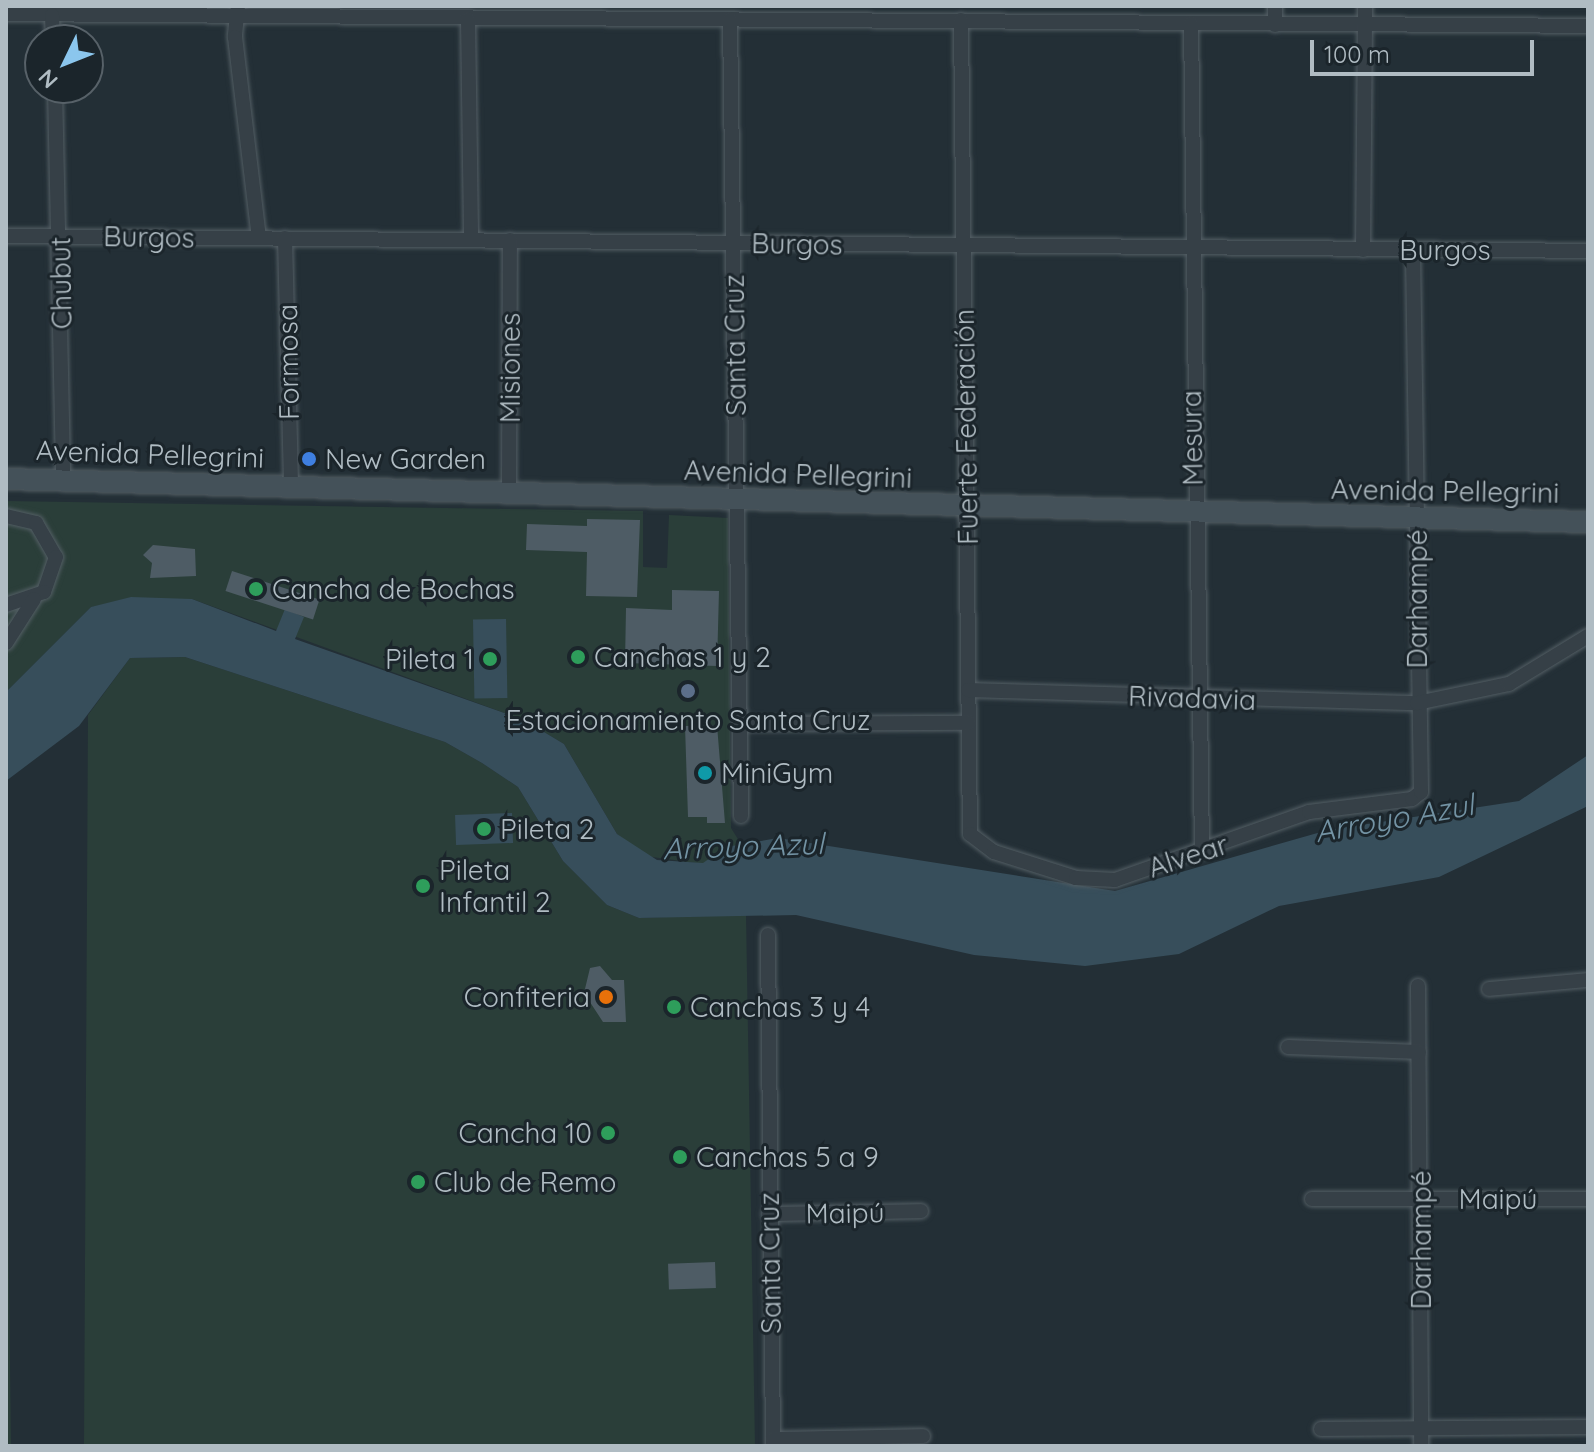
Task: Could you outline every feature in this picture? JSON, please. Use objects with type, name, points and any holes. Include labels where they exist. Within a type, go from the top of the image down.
[{"type":"main road","name":"Avenida Pellegrini","points":[[6,479],[291,486],[509,496],[1588,522]]},
{"type":"street","points":[[1275,6],[1275,25]]},
{"type":"street","points":[[1363,250],[1365,6]]},
{"type":"street","points":[[10,11],[52,15],[330,11],[468,19],[520,12],[710,13],[730,19],[899,13],[961,20],[1089,14],[1191,23],[1588,26]]},
{"type":"street","points":[[238,12],[259,238]]},
{"type":"street","points":[[52,15],[52,24]]},
{"type":"street","points":[[468,19],[471,240]]},
{"type":"street","name":"Santa Cruz","points":[[730,19],[741,816]]},
{"type":"street","name":"Fuerte Federación","points":[[961,20],[970,834]]},
{"type":"street","name":"Mesura","points":[[1191,23],[1195,698],[1202,852]]},
{"type":"street","name":"Chubut","points":[[56,104],[63,479]]},
{"type":"street","name":"Burgos","points":[[6,236],[1588,251]]},
{"type":"street","name":"Formosa","points":[[285,238],[291,486]]},
{"type":"street","name":"Misiones","points":[[509,496],[510,240]]},
{"type":"street","name":"Darhampé","points":[[1412,799],[1423,786],[1417,703],[1418,518],[1413,250]]},
{"type":"street","points":[[6,516],[36,523],[55,547],[51,581],[34,599],[6,643]]},
{"type":"street","points":[[6,605],[34,599]]},
{"type":"street","name":"Rivadavia","points":[[968,690],[1417,703],[1509,684],[1568,655],[1588,636]]},
{"type":"street","points":[[740,724],[969,723]]},
{"type":"street","name":"Alvear","points":[[970,834],[1006,856],[1098,881],[1202,852],[1309,812],[1412,799]]},
{"type":"street","name":"Santa Cruz","points":[[768,935],[773,1442]]},
{"type":"street","points":[[1489,989],[1588,980]]},
{"type":"street","name":"Darhampé","points":[[1418,986],[1422,1199],[1421,1446]]},
{"type":"street","points":[[1288,1047],[1419,1052]]},
{"type":"street","name":"Maipú","points":[[1312,1199],[1588,1199]]},
{"type":"street","name":"Maipú","points":[[769,1214],[921,1211]]},
{"type":"street","points":[[1321,1429],[1588,1427]]},
{"type":"street","points":[[773,1442],[923,1436]]},
{"type":"green space","points":[[6,501],[643,511],[643,567],[667,568],[669,515],[728,518],[731,828],[741,844],[703,864],[645,856],[617,834],[564,744],[524,720],[192,599],[91,607],[6,692]]},
{"type":"green space","name":"Club de Remo","points":[[185,657],[445,742],[482,763],[518,787],[563,861],[607,905],[639,918],[746,914],[755,1446],[84,1446],[88,715],[130,658]]},
{"type":"green space","points":[[6,1032],[11,1446],[6,1446]]},
{"type":"water","name":"Arroyo Azul","points":[[131,597],[192,599],[276,631],[285,609],[304,617],[295,639],[524,720],[564,744],[617,834],[657,860],[703,863],[726,847],[778,838],[1115,891],[1328,830],[1519,801],[1588,755],[1588,806],[1439,877],[1279,906],[1179,954],[1085,966],[974,955],[796,915],[639,918],[607,905],[563,861],[518,787],[482,763],[445,742],[185,657],[130,658],[79,726],[6,781],[6,692],[91,607]]},
{"type":"water","name":"Pileta 1","points":[[506,619],[507,698],[474,699],[473,620]]},
{"type":"water","name":"Pileta 2","points":[[512,813],[513,843],[456,845],[455,815]]},
{"type":"building","points":[[587,519],[640,520],[637,597],[586,596],[587,552],[526,550],[527,524],[587,526]]},
{"type":"building","points":[[153,545],[195,549],[196,576],[150,578],[152,563],[143,555]]},
{"type":"building","points":[[232,571],[319,599],[313,619],[226,591]]},
{"type":"building","points":[[672,590],[719,591],[717,666],[625,663],[626,608],[672,610]]},
{"type":"building","name":"MiniGym","points":[[717,725],[725,823],[707,823],[707,817],[688,817],[685,726]]},
{"type":"building","name":"Confiteria","points":[[600,966],[612,980],[624,980],[626,1022],[603,1022],[584,993],[590,968]]},
{"type":"building","points":[[715,1262],[716,1288],[669,1290],[668,1264]]},
{"type":"place","name":"New Garden","points":[[309,459]]},
{"type":"place","name":"Cancha de Bochas","points":[[256,589]]},
{"type":"place","name":"Canchas 1 y 2","points":[[578,657]]},
{"type":"place","name":"Pileta 1","points":[[490,659]]},
{"type":"place","name":"Estacionamiento Santa Cruz","points":[[688,691]]},
{"type":"place","name":"MiniGym","points":[[705,773]]},
{"type":"place","name":"Pileta 2","points":[[484,829]]},
{"type":"place","name":"Pileta Infantil 2","points":[[423,886]]},
{"type":"place","name":"Confiteria","points":[[606,997]]},
{"type":"place","name":"Canchas 3 y 4","points":[[674,1007]]},
{"type":"place","name":"Cancha 10","points":[[608,1133]]},
{"type":"place","name":"Canchas 5 a 9","points":[[680,1157]]},
{"type":"place","name":"Club de Remo","points":[[418,1182]]}]
